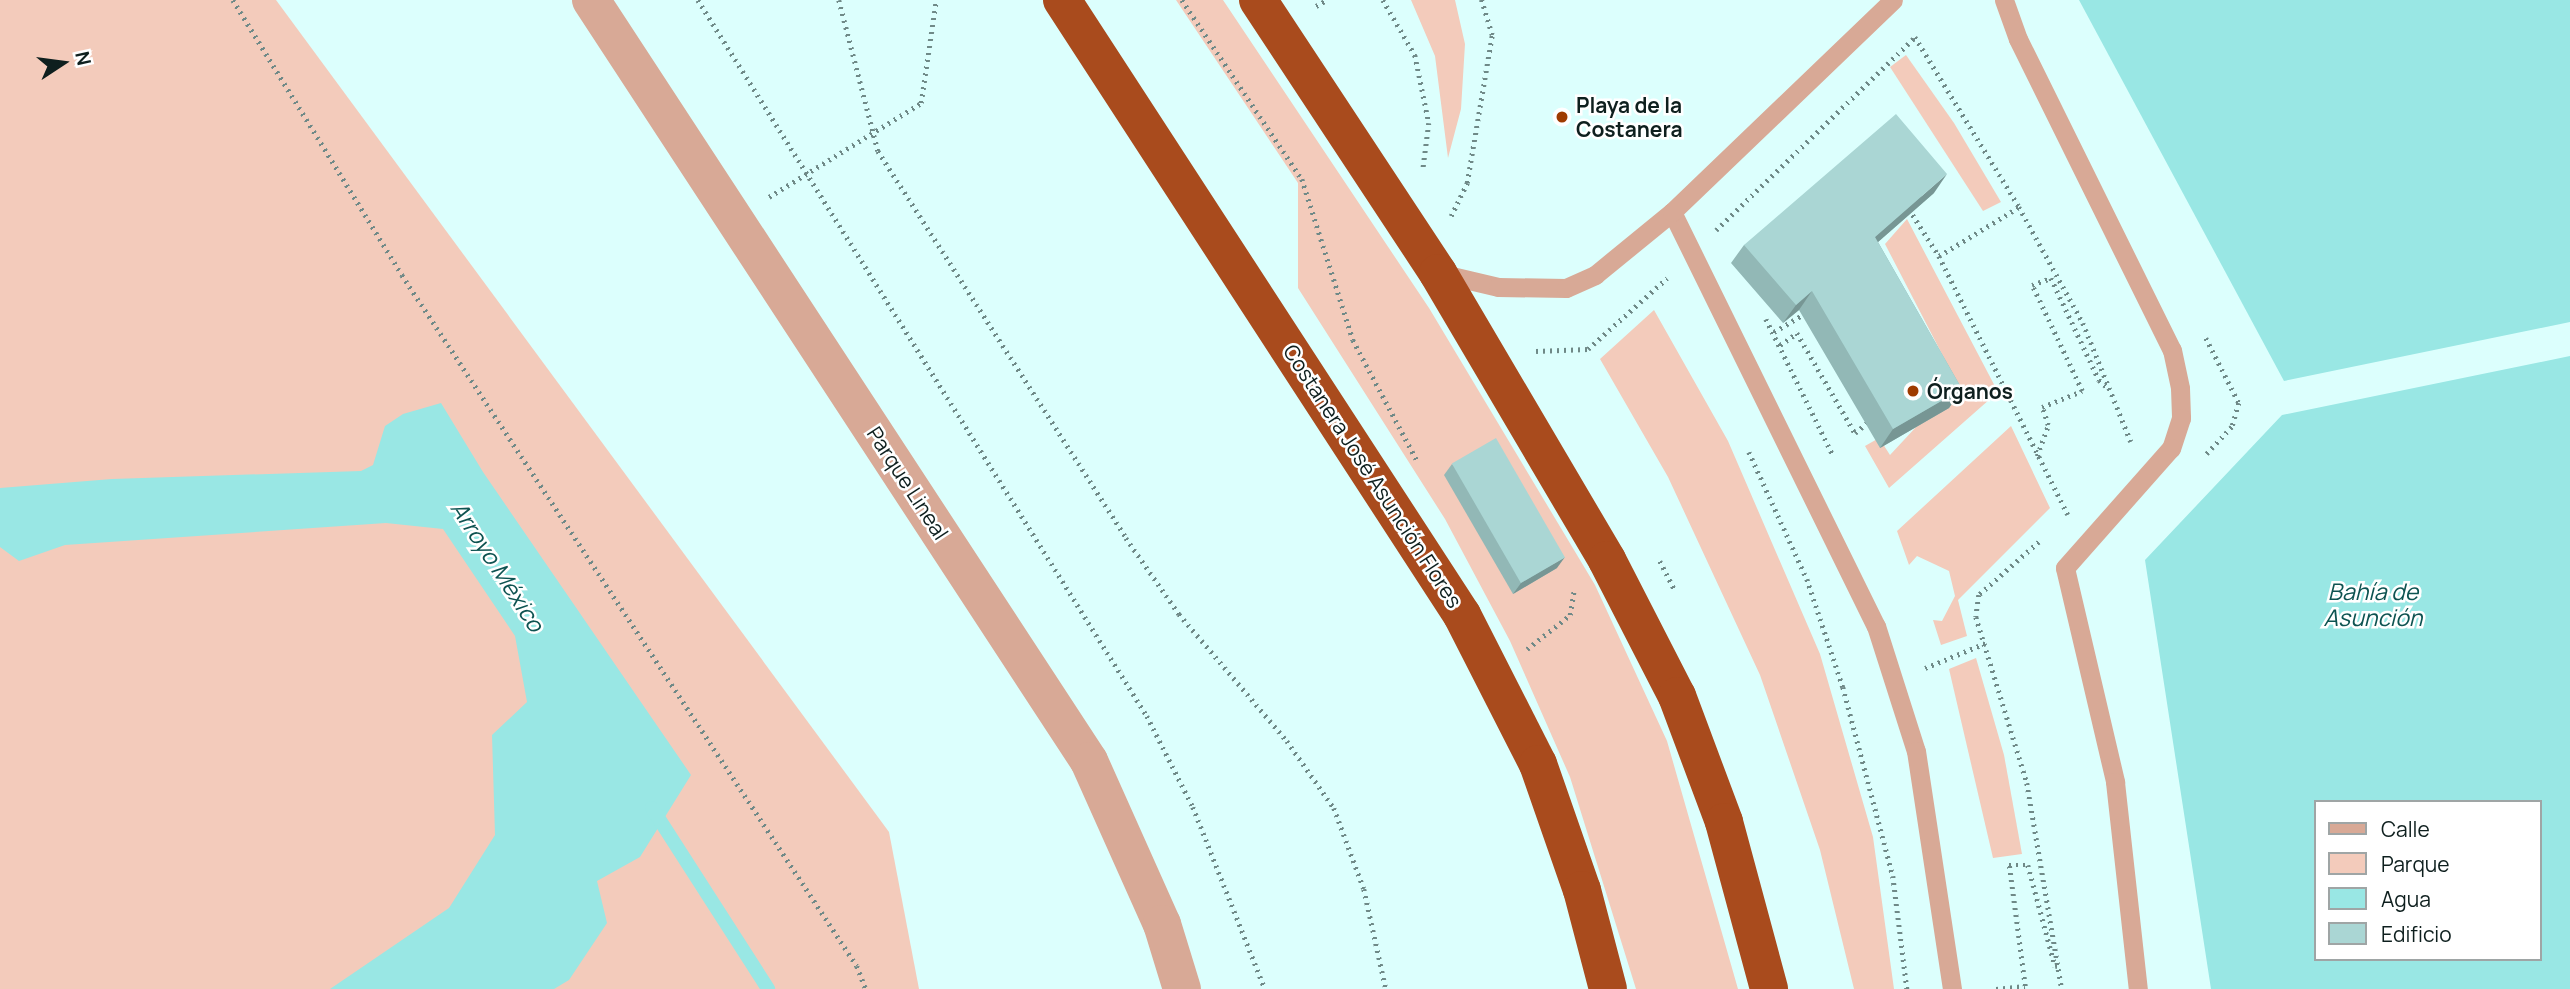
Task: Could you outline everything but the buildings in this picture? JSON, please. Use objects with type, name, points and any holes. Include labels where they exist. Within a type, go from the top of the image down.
[{"type":"highway","name":"Costanera José Asunción Flores","points":[[1062,0],[1462,615],[1538,764],[1582,890],[1608,989]]},
{"type":"highway","points":[[1258,0],[1437,273],[1607,561],[1677,696],[1724,822],[1769,989]]},
{"type":"street","name":"Parque Lineal","points":[[591,0],[1088,761],[1162,924],[1182,989]]},
{"type":"lane","points":[[1437,273],[1498,287],[1566,288],[1595,275],[1672,212],[1893,0]]},
{"type":"lane","points":[[2004,0],[2018,39],[2172,350],[2180,388],[2181,418],[2171,448],[2083,542],[2065,568],[2115,782],[2138,989]]},
{"type":"lane","points":[[1672,212],[1876,626],[1916,751],[1952,989]]},
{"type":"path","points":[[233,0],[402,275],[856,966],[866,989]]},
{"type":"path","points":[[698,0],[1147,716],[1193,807],[1265,989]]},
{"type":"path","points":[[839,0],[871,133],[878,151],[1126,538],[1179,614],[1287,741],[1334,808],[1364,889],[1386,989]]},
{"type":"path","points":[[767,198],[921,103],[936,0]]},
{"type":"path","points":[[1316,6],[1327,0]]},
{"type":"path","points":[[1383,0],[1415,55],[1429,122],[1423,170]]},
{"type":"path","points":[[1447,224],[1467,183],[1492,35],[1481,0]]},
{"type":"path","points":[[1536,351],[1588,349],[1693,253],[1915,37],[2019,207],[2083,323],[2134,449]]},
{"type":"path","points":[[1897,213],[1905,204],[1939,256],[2037,456],[2083,542]]},
{"type":"path","points":[[1939,256],[2019,207]]},
{"type":"path","points":[[2037,456],[2048,425],[2042,407],[2082,391],[2032,285],[2051,278],[2099,380],[2110,390]]},
{"type":"path","points":[[1665,279],[1671,291]]},
{"type":"path","points":[[1774,332],[1813,308]]},
{"type":"path","points":[[1780,345],[1797,333],[1854,433],[1868,422],[1862,411]]},
{"type":"path","points":[[1745,444],[1807,579],[1843,687],[1893,876],[1907,989]]},
{"type":"path","points":[[2062,522],[2068,516]]},
{"type":"path","points":[[2047,536],[1979,595],[1976,617],[2026,783],[2061,965],[2062,989]]},
{"type":"path","points":[[1919,670],[1986,643]]},
{"type":"path","points":[[1996,989],[2025,986],[2009,865],[2028,865],[2055,966],[2061,965]]},
{"type":"green space","points":[[0,0],[276,0],[889,832],[919,989],[0,989]]},
{"type":"green space","points":[[1176,0],[1223,0],[1429,308],[1595,585],[1667,741],[1738,989],[1636,989],[1570,777],[1510,641],[1445,519],[1298,288],[1298,183]]},
{"type":"green space","points":[[1411,0],[1455,0],[1465,44],[1461,109],[1448,158],[1435,56]]},
{"type":"green space","points":[[1906,55],[1954,123],[2001,202],[1983,211],[1890,67]]},
{"type":"green space","points":[[1907,219],[1998,392],[1889,488],[1865,446],[1879,438],[1890,455],[1957,383],[1885,244]]},
{"type":"green space","points":[[1654,310],[1728,441],[1820,654],[1873,837],[1894,989],[1854,989],[1820,850],[1760,675],[1668,477],[1600,359]]},
{"type":"green space","points":[[2011,426],[2050,508],[1958,600],[1967,636],[1941,645],[1933,620],[1942,621],[1955,596],[1949,571],[1917,556],[1909,565],[1897,531]]},
{"type":"green space","points":[[1976,658],[2004,755],[2022,854],[1993,858],[1949,669]]},
{"type":"water","points":[[2079,0],[2570,0],[2570,322],[2284,381]]},
{"type":"water","name":"Bahía de Asunción","points":[[2570,356],[2570,989],[2211,989],[2145,560],[2282,415]]},
{"type":"water","points":[[441,403],[483,472],[691,775],[640,857],[597,881],[607,923],[569,980],[554,989],[330,989],[449,908],[495,835],[492,735],[527,702],[515,636],[443,529],[386,523],[65,545],[19,561],[0,547],[0,488],[112,479],[361,471],[373,465],[385,426],[403,414]]},
{"type":"waterway","name":"Arroyo México","points":[[652,808],[768,989]]},
{"type":"place","name":"Playa de la Costanera","points":[[1562,117]]},
{"type":"place","name":"Órganos","points":[[1913,391]]}]
